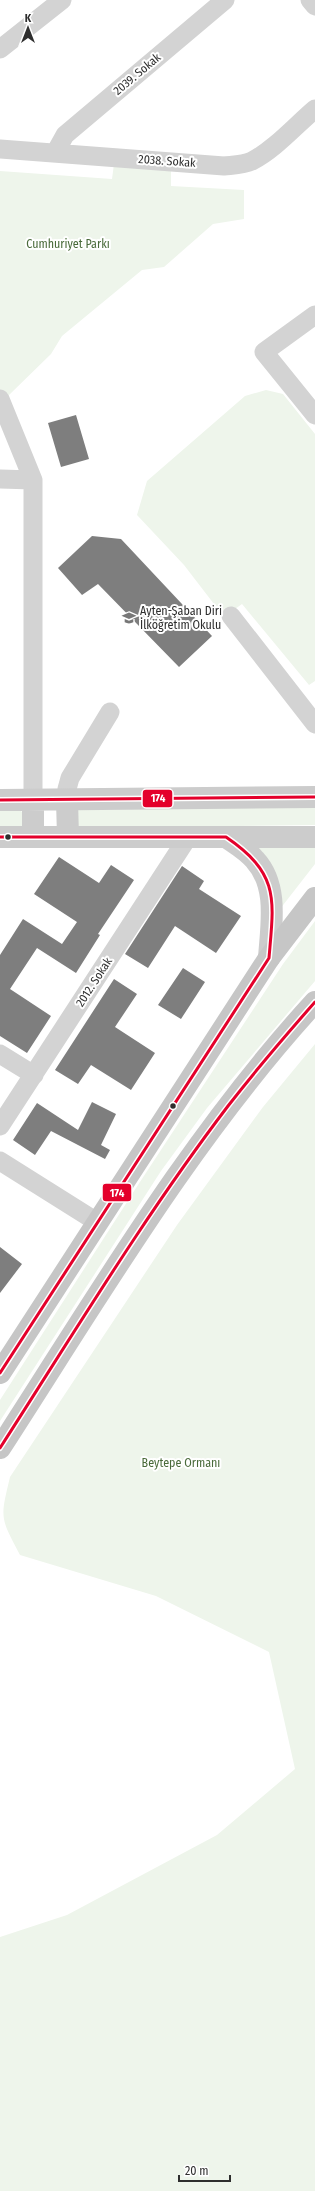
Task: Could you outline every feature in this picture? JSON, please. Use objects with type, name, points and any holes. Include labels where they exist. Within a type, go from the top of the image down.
[{"type":"main road","points":[[0,800],[315,797]]},
{"type":"main road","points":[[33,800],[33,837]]},
{"type":"main road","points":[[67,800],[68,837]]},
{"type":"main road","points":[[0,837],[315,836]]},
{"type":"main road","points":[[226,837],[255,860],[268,883],[272,916],[269,958]]},
{"type":"main road","points":[[0,1373],[269,958],[315,898]]},
{"type":"main road","points":[[0,1448],[127,1251],[210,1128],[315,1002]]},
{"type":"street","points":[[0,49],[62,0]]},
{"type":"street","name":"2039. Sokak","points":[[55,153],[65,135],[225,0]]},
{"type":"street","points":[[310,0],[315,6]]},
{"type":"street","name":"2038. Sokak","points":[[0,149],[224,166],[240,164],[251,161],[267,150],[315,109]]},
{"type":"street","points":[[315,315],[264,352],[315,415]]},
{"type":"street","points":[[0,399],[33,480],[33,800]]},
{"type":"street","points":[[0,479],[33,480]]},
{"type":"street","points":[[231,616],[315,724]]},
{"type":"street","points":[[67,800],[67,789],[70,778],[110,712]]},
{"type":"street","name":"2012. Sokak","points":[[0,1126],[188,837]]},
{"type":"street","points":[[0,1054],[34,1074]]},
{"type":"street","points":[[0,1161],[97,1222]]},
{"type":"green space","name":"Cumhuriyet Parkı","points":[[114,164],[171,168],[171,186],[244,190],[244,219],[213,224],[164,267],[142,270],[62,336],[51,354],[8,396],[0,415],[0,171],[112,179]]},
{"type":"green space","points":[[266,390],[283,394],[315,434],[315,681],[309,685],[242,604],[224,617],[184,565],[137,515],[147,481],[245,396]]},
{"type":"green space","points":[[315,806],[315,825],[74,828],[74,810]]},
{"type":"green space","points":[[0,811],[21,811],[23,813],[22,826],[0,828]]},
{"type":"green space","points":[[252,844],[315,844],[315,864],[280,909]]},
{"type":"green space","points":[[315,921],[315,981],[207,1108],[161,1171],[0,1421],[0,1400],[136,1188],[283,964]]},
{"type":"green space","name":"Beytepe Ormanı","points":[[315,1044],[315,2191],[0,2191],[0,1937],[67,1915],[217,1835],[295,1769],[269,1652],[156,1596],[20,1555],[5,1525],[4,1518],[3,1510],[10,1477],[177,1225],[263,1107]]},
{"type":"building","points":[[76,415],[89,459],[61,467],[48,423]]},
{"type":"building","points":[[92,536],[121,539],[212,636],[179,667],[98,584],[82,595],[58,568]]},
{"type":"building","points":[[59,857],[99,883],[111,865],[134,880],[98,934],[100,935],[76,973],[37,948],[10,989],[51,1016],[27,1053],[0,1036],[0,955],[23,919],[62,944],[77,922],[34,894]]},
{"type":"building","points":[[182,866],[204,881],[199,889],[241,916],[216,953],[175,926],[148,968],[125,954]]},
{"type":"building","points":[[183,968],[205,982],[181,1019],[158,1005]]},
{"type":"building","points":[[114,979],[137,994],[115,1027],[155,1053],[131,1090],[91,1065],[78,1084],[55,1070]]},
{"type":"building","points":[[92,1102],[116,1114],[101,1145],[110,1150],[105,1159],[51,1131],[35,1155],[13,1140],[37,1103],[78,1130]]},
{"type":"building","points":[[0,1247],[22,1264],[0,1293]]},
{"type":"transit line","name":"174","points":[[0,800],[315,797]]},
{"type":"transit line","name":"174","points":[[0,837],[226,837],[244,850],[265,876],[270,889],[272,904],[269,958],[0,1373]]},
{"type":"transit line","name":"174","points":[[0,1448],[139,1232],[197,1147],[249,1079],[315,1002]]},
{"type":"place","name":"Ayten-Şaban Diri İlköğretim Okulu","points":[[129,618]]}]
